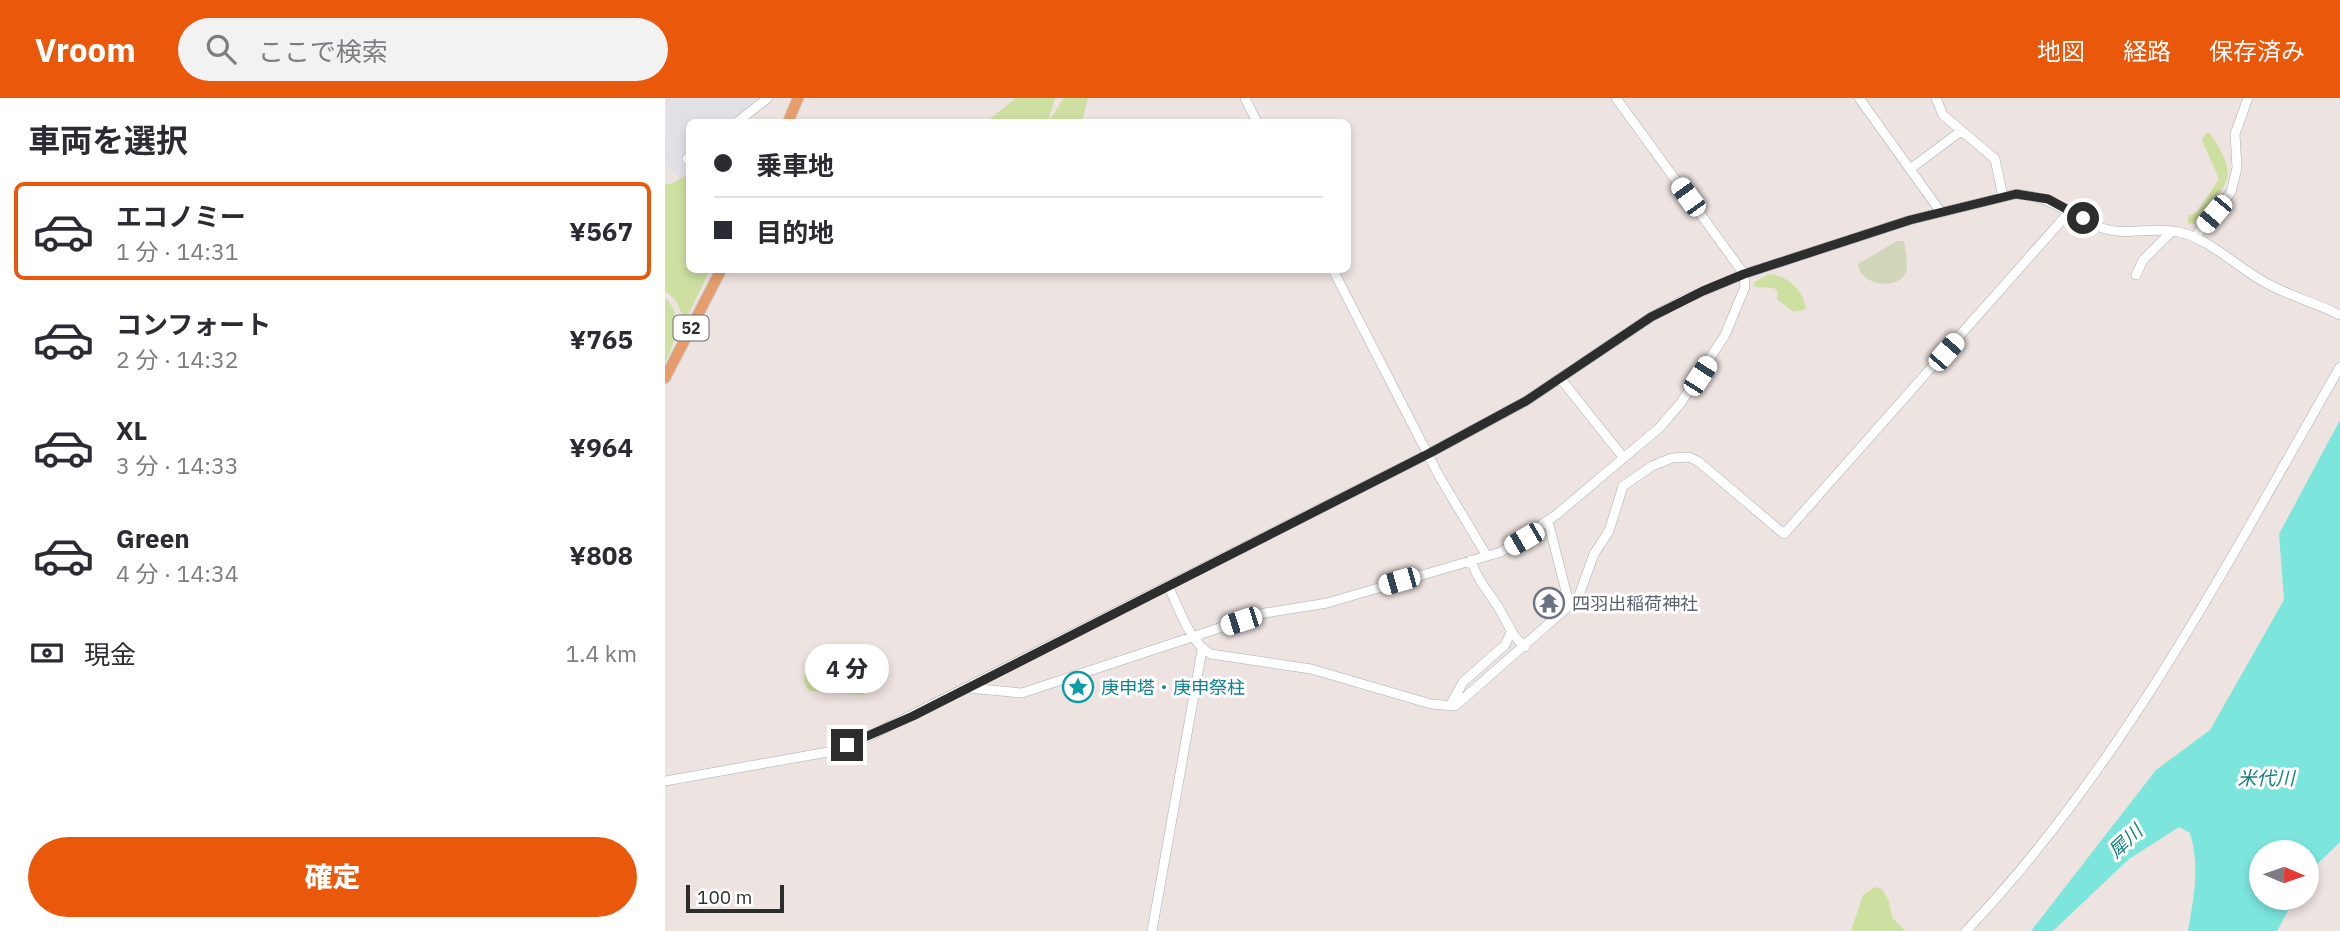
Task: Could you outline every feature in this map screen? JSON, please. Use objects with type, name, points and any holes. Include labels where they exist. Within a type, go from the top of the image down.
[{"type":"main road","points":[[788,119],[798,98]]},
{"type":"main road","name":"52","points":[[665,379],[719,273]]},
{"type":"street","points":[[741,119],[768,98]]},
{"type":"street","points":[[1245,98],[1256,119]]},
{"type":"street","points":[[968,688],[1022,693],[1265,613],[1327,603],[1487,556],[1524,539],[1659,428],[1691,390],[1738,307],[1745,286],[1744,274],[1616,98]]},
{"type":"street","points":[[1859,98],[1940,211]]},
{"type":"street","points":[[1936,98],[1943,115],[1995,159],[2003,197]]},
{"type":"street","points":[[2195,237],[2231,192],[2237,168],[2235,134],[2248,98]]},
{"type":"street","points":[[1910,169],[1961,131]]},
{"type":"street","points":[[665,781],[828,752],[866,738],[1428,454],[1526,401],[1651,317],[1744,274],[1940,211],[2003,197],[2033,195],[2048,199],[2112,231],[2172,231],[2195,237],[2271,286],[2340,315]]},
{"type":"street","points":[[1202,650],[1227,657],[1311,669],[1431,704],[1450,706],[1466,698],[1581,595],[1594,554],[1609,531],[1623,486],[1652,466],[1672,458],[1689,457],[1699,462],[1784,534],[2070,211]]},
{"type":"street","points":[[2136,275],[2150,251],[2172,231]]},
{"type":"street","points":[[1335,273],[1428,454],[1487,556]]},
{"type":"street","points":[[1966,931],[2032,858],[2112,753],[2170,663],[2340,367]]},
{"type":"street","points":[[1560,378],[1623,457]]},
{"type":"street","points":[[1548,521],[1570,607]]},
{"type":"street","points":[[1471,560],[1478,580],[1497,605],[1510,634],[1525,647]]},
{"type":"street","points":[[1152,931],[1202,650],[1168,586]]},
{"type":"street","points":[[1450,706],[1463,682],[1505,645],[1510,634]]},
{"type":"shaded area","points":[[666,98],[773,98],[748,119],[686,119],[686,175],[681,178],[665,166]]},
{"type":"green space","points":[[1016,98],[1055,98],[1049,119],[990,119]]},
{"type":"green space","points":[[1064,98],[1088,98],[1083,119],[1050,119]]},
{"type":"green space","points":[[2206,133],[2210,133],[2220,148],[2225,161],[2227,180],[2194,224],[2188,223],[2188,216],[2197,212],[2219,179],[2202,140]]},
{"type":"green space","points":[[686,176],[686,273],[708,273],[688,315],[683,316],[675,299],[665,291],[665,184],[671,184]]},
{"type":"green space","points":[[1897,241],[1904,241],[1907,264],[1904,276],[1898,281],[1884,284],[1864,276],[1858,264]]},
{"type":"green space","points":[[1769,274],[1782,277],[1793,285],[1802,296],[1806,309],[1794,312],[1777,299],[1778,292],[1774,288],[1755,287],[1753,283]]},
{"type":"green space","points":[[665,297],[675,313],[676,329],[665,364]]},
{"type":"green space","points":[[836,650],[846,650],[854,656],[868,689],[862,695],[810,691],[805,685],[807,666]]},
{"type":"green space","points":[[1875,887],[1882,889],[1889,901],[1892,917],[1905,931],[1851,931],[1863,895]]},
{"type":"water","name":"米代川","points":[[2340,420],[2340,842],[2319,862],[2319,840],[2249,840],[2249,910],[2288,910],[2277,931],[2188,931],[2194,894],[2195,857],[2190,833],[2179,827],[2129,859],[2053,931],[2031,931],[2156,770],[2210,730],[2284,600],[2279,534]]},
{"type":"place","name":"四羽出稲荷神社","points":[[1549,603]]},
{"type":"place","name":"庚申塔・庚申祭柱","points":[[1078,687]]},
{"type":"route","points":[[847,745],[913,716],[1428,454],[1526,401],[1651,317],[1703,291],[1744,274],[1910,220],[2016,194],[2048,199],[2083,218]]},
{"type":"water label","name":"犀川","points":[[2125,841]]}]
